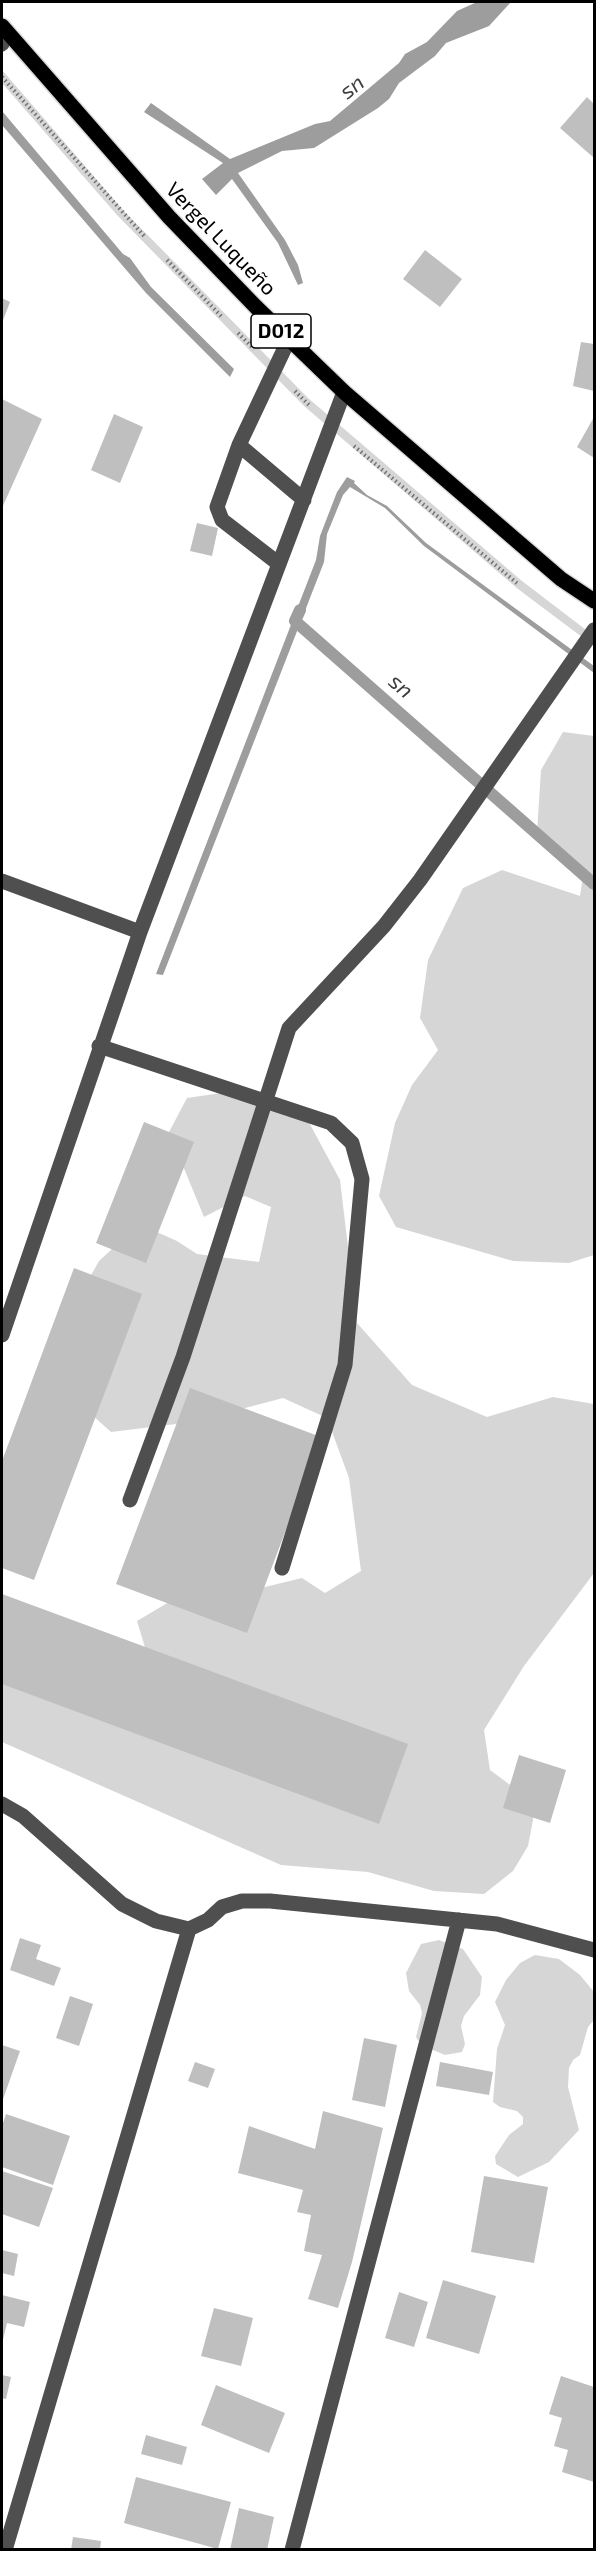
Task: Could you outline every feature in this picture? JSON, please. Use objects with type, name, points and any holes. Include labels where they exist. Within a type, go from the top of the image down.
[{"type":"main road","name":"Vergel Luqueño","points":[[3,35],[170,217],[344,392],[561,579],[594,601]]},
{"type":"street","points":[[279,564],[218,516],[217,507],[239,445],[289,339]]},
{"type":"street","points":[[2,1335],[99,1046],[140,932],[344,392]]},
{"type":"street","points":[[239,445],[304,500]]},
{"type":"street","points":[[130,1500],[183,1357],[289,1028],[384,926],[420,880],[594,630]]},
{"type":"street","points":[[2,881],[140,932]]},
{"type":"street","points":[[99,1046],[331,1123],[352,1143],[362,1179],[345,1365],[282,1568]]},
{"type":"street","points":[[2,1804],[23,1816],[122,1904],[156,1921],[189,1929],[208,1920],[222,1907],[242,1901],[327,1905],[497,1924],[594,1950]]},
{"type":"street","points":[[292,2550],[459,1920]]},
{"type":"street","points":[[5,2550],[189,1929]]},
{"type":"shaded area","points":[[477,2],[511,2],[489,26],[446,43],[435,56],[399,83],[389,99],[378,108],[314,148],[282,151],[238,173],[285,240],[298,265],[303,283],[298,285],[278,243],[232,179],[216,195],[202,179],[223,163],[144,112],[151,103],[230,159],[315,124],[330,121],[399,63],[405,54],[427,42],[457,11]]},
{"type":"shaded area","points":[[2,70],[123,210],[308,398],[522,581],[594,636],[594,646],[518,589],[304,406],[117,215],[2,83]]},
{"type":"shaded area","points":[[2,111],[123,254],[130,258],[151,287],[234,369],[230,377],[146,293],[2,125]]},
{"type":"shaded area","points":[[347,477],[355,481],[354,483],[367,495],[387,506],[426,543],[594,666],[594,673],[424,546],[385,508],[350,487],[343,495],[327,534],[324,562],[163,975],[156,974],[316,560],[320,536],[337,492]]},
{"type":"shaded area","points":[[563,732],[594,736],[594,1255],[569,1263],[513,1261],[396,1227],[379,1196],[395,1123],[412,1085],[438,1050],[420,1018],[428,960],[463,888],[502,870],[580,896],[584,869],[537,832],[541,770]]},
{"type":"shaded area","points":[[221,1093],[305,1115],[340,1180],[357,1323],[412,1385],[487,1417],[553,1397],[594,1404],[594,1573],[524,1666],[484,1730],[490,1770],[536,1804],[528,1846],[513,1871],[484,1894],[434,1891],[368,1872],[281,1865],[2,1742],[2,1673],[6,1669],[150,1664],[137,1621],[196,1586],[240,1593],[302,1578],[325,1593],[361,1571],[349,1478],[327,1418],[283,1398],[192,1422],[111,1432],[72,1397],[80,1295],[99,1261],[139,1224],[177,1241],[197,1254],[259,1262],[271,1207],[245,1196],[204,1217],[169,1132],[187,1098]]},
{"type":"shaded area","points":[[439,1940],[463,1949],[482,1977],[480,1995],[464,2016],[461,2026],[465,2044],[462,2052],[445,2055],[421,2045],[416,2037],[422,2013],[420,2005],[409,1991],[406,1973],[421,1944]]},
{"type":"shaded area","points":[[535,1955],[559,1959],[580,1975],[594,1992],[594,2020],[588,2027],[580,2055],[573,2060],[569,2068],[568,2087],[579,2130],[549,2162],[518,2177],[496,2164],[495,2156],[509,2135],[523,2124],[523,2117],[517,2111],[500,2107],[493,2102],[497,2049],[505,2025],[495,2002],[506,1980],[520,1963]]},
{"type":"building","points":[[587,97],[594,104],[594,158],[560,128]]},
{"type":"building","points":[[425,250],[462,279],[440,307],[403,279]]},
{"type":"building","points":[[2,298],[10,302],[2,323]]},
{"type":"building","points":[[581,342],[594,344],[594,391],[573,386]]},
{"type":"building","points":[[2,399],[42,419],[2,508]]},
{"type":"building","points":[[114,414],[143,427],[120,483],[91,470]]},
{"type":"building","points":[[594,417],[594,458],[577,447]]},
{"type":"building","points":[[197,523],[218,528],[212,556],[190,551]]},
{"type":"building","points":[[144,1122],[194,1142],[146,1263],[96,1243]]},
{"type":"building","points":[[74,1268],[142,1294],[34,1580],[2,1568],[2,1461]]},
{"type":"building","points":[[190,1388],[321,1437],[247,1633],[116,1584]]},
{"type":"building","points":[[2,1594],[408,1744],[379,1824],[2,1684]]},
{"type":"building","points":[[519,1755],[566,1770],[550,1823],[503,1808]]},
{"type":"building","points":[[20,1938],[41,1945],[36,1959],[61,1968],[54,1986],[10,1970]]},
{"type":"building","points":[[70,1996],[93,2004],[79,2046],[56,2038]]},
{"type":"building","points":[[364,2038],[397,2045],[385,2107],[352,2100]]},
{"type":"building","points":[[2,2045],[20,2051],[2,2102]]},
{"type":"building","points":[[195,2062],[215,2069],[208,2088],[188,2081]]},
{"type":"building","points":[[440,2062],[493,2072],[489,2095],[436,2086]]},
{"type":"building","points":[[323,2111],[383,2128],[352,2262],[338,2308],[308,2299],[322,2255],[304,2251],[311,2215],[297,2212],[303,2190],[238,2173],[249,2126],[315,2149]]},
{"type":"building","points":[[6,2114],[70,2136],[53,2185],[2,2167],[2,2126]]},
{"type":"building","points":[[2,2171],[53,2188],[39,2227],[2,2214]]},
{"type":"building","points":[[484,2176],[548,2187],[534,2263],[471,2252]]},
{"type":"building","points":[[2,2250],[18,2254],[14,2276],[2,2273]]},
{"type":"building","points":[[443,2280],[496,2296],[479,2354],[426,2338]]},
{"type":"building","points":[[399,2292],[428,2302],[414,2347],[385,2338]]},
{"type":"building","points":[[2,2295],[30,2302],[24,2327],[7,2323],[2,2344]]},
{"type":"building","points":[[214,2308],[253,2318],[241,2366],[201,2356]]},
{"type":"building","points":[[2,2375],[11,2377],[6,2399],[2,2398]]},
{"type":"building","points":[[561,2376],[594,2387],[594,2482],[562,2472],[568,2450],[554,2446],[562,2418],[549,2414]]},
{"type":"building","points":[[216,2385],[285,2413],[269,2453],[201,2425]]},
{"type":"building","points":[[146,2435],[187,2447],[182,2465],[141,2454]]},
{"type":"building","points":[[136,2477],[231,2502],[218,2549],[124,2523]]},
{"type":"building","points":[[239,2508],[274,2517],[267,2550],[230,2550]]},
{"type":"building","points":[[73,2537],[101,2541],[100,2550],[71,2550]]},
{"type":"waterway","name":"sn","points":[[300,610],[295,621],[594,884]]}]
